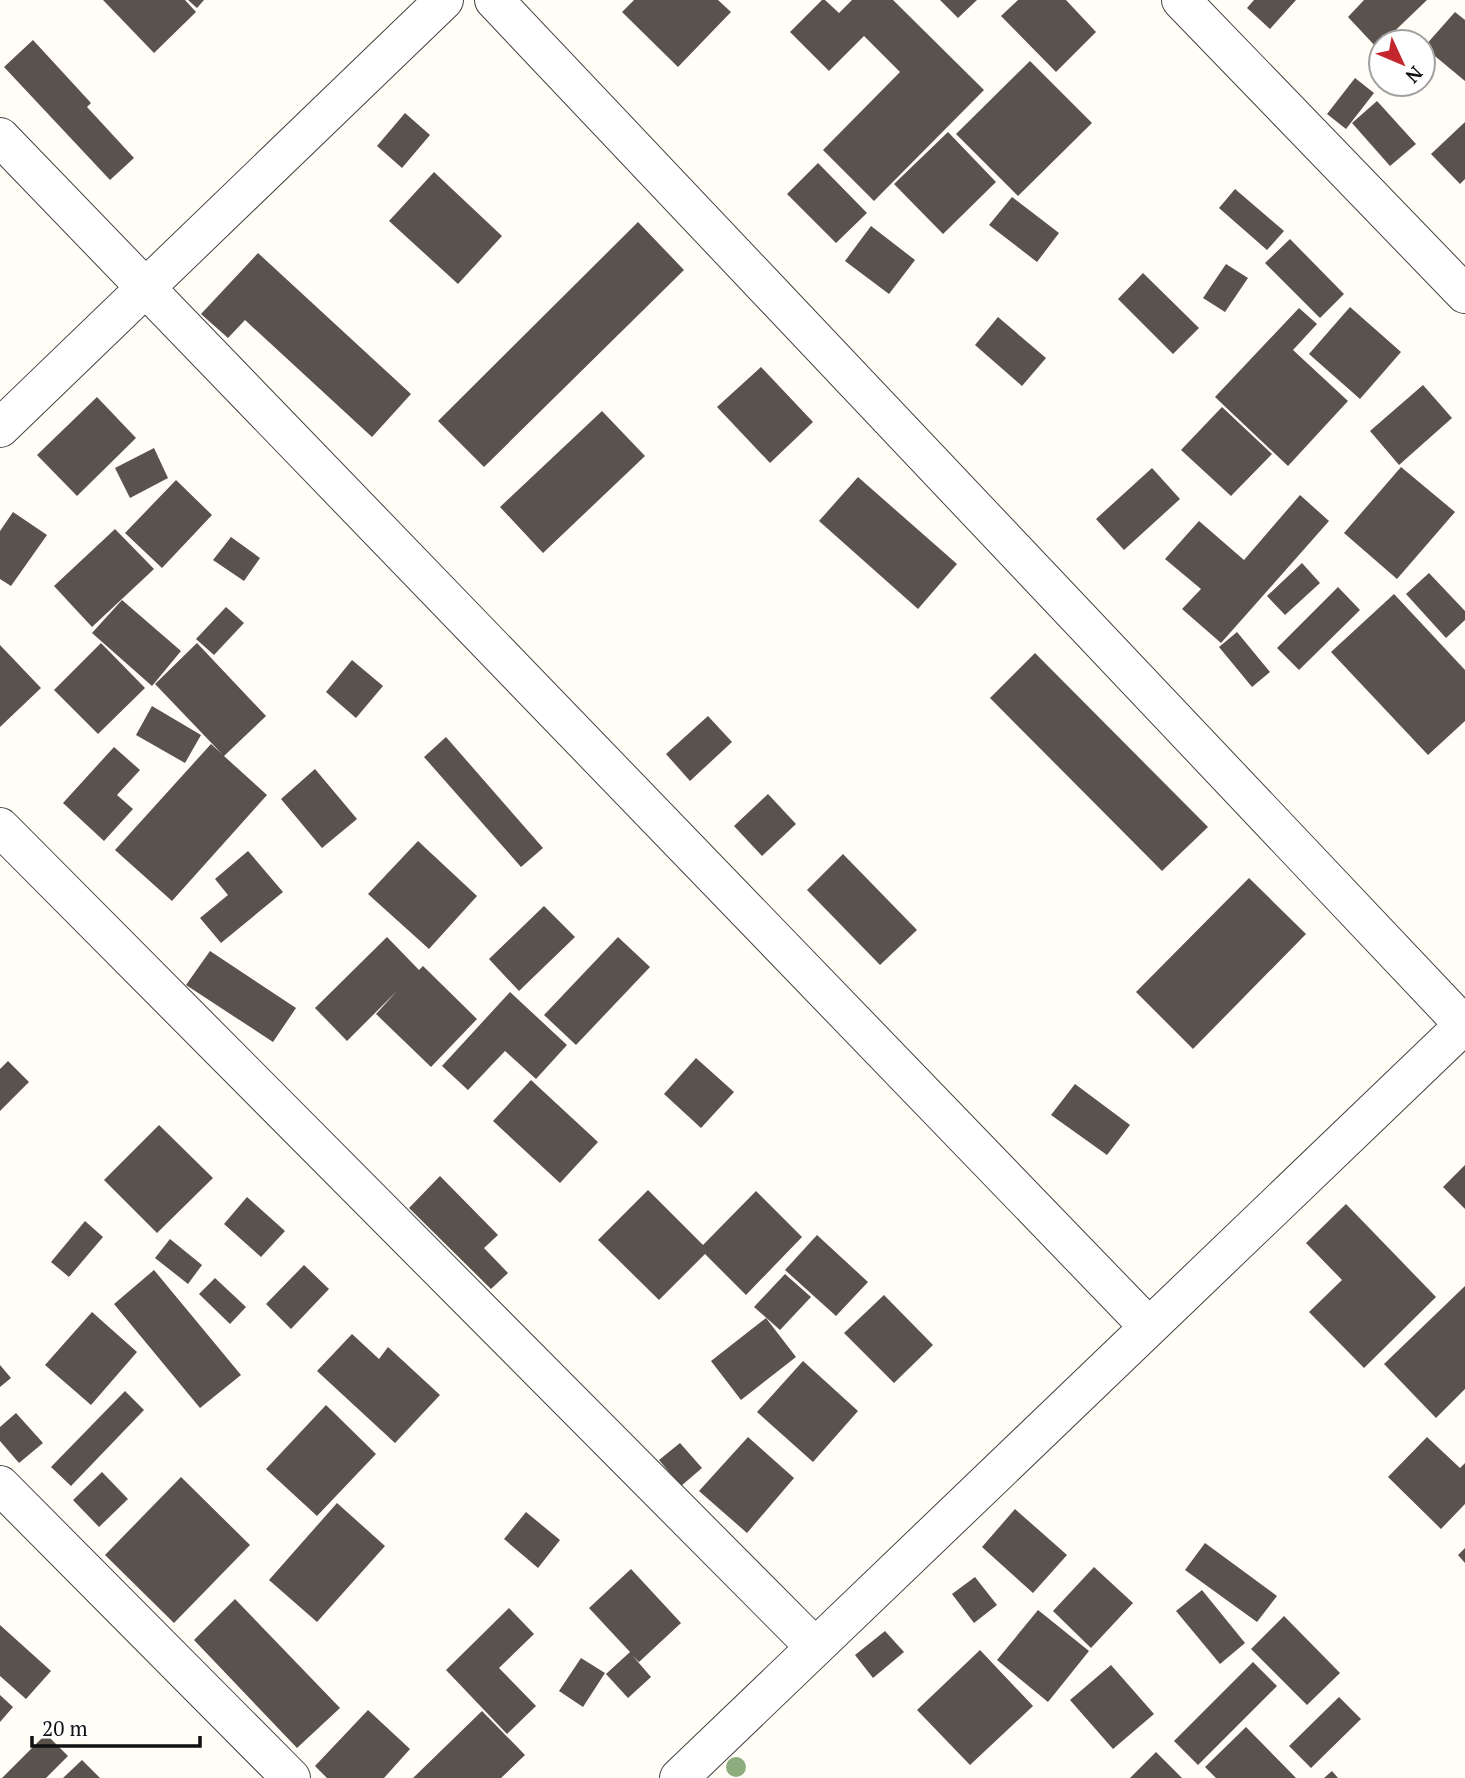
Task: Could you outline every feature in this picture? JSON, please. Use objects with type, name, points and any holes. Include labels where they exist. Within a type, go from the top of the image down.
[{"type":"street","points":[[0,428],[443,0]]},
{"type":"street","points":[[494,0],[1464,1024],[679,1778]]},
{"type":"street","points":[[1181,0],[1465,294]]},
{"type":"street","points":[[0,137],[1149,1327]]},
{"type":"street","points":[[0,827],[815,1647]]},
{"type":"street","points":[[0,1485],[291,1778]]},
{"type":"building","points":[[103,0],[185,0],[196,12],[154,53]]},
{"type":"building","points":[[188,0],[204,0],[197,8]]},
{"type":"building","points":[[634,0],[718,0],[731,12],[678,67],[622,12]]},
{"type":"building","points":[[822,0],[839,13],[852,0],[893,0],[984,90],[874,201],[823,150],[900,72],[864,36],[829,71],[790,32]]},
{"type":"building","points":[[940,0],[977,0],[958,18]]},
{"type":"building","points":[[1018,0],[1066,0],[1096,32],[1056,72],[1001,16]]},
{"type":"building","points":[[1254,0],[1296,0],[1270,29],[1247,8]]},
{"type":"building","points":[[1364,0],[1427,0],[1398,28],[1367,28],[1367,37],[1348,17]]},
{"type":"building","points":[[1455,12],[1465,20],[1465,81],[1437,58],[1437,32]]},
{"type":"building","points":[[33,40],[91,103],[87,107],[134,158],[110,180],[4,67]]},
{"type":"building","points":[[1030,61],[1092,123],[1018,196],[956,134]]},
{"type":"building","points":[[1355,78],[1367,87],[1367,98],[1370,98],[1346,129],[1327,114]]},
{"type":"building","points":[[1377,101],[1416,144],[1390,166],[1352,123]]},
{"type":"building","points":[[405,113],[430,135],[402,168],[377,146]]},
{"type":"building","points":[[1465,122],[1465,179],[1460,184],[1431,154]]},
{"type":"building","points":[[948,132],[996,182],[943,234],[894,184]]},
{"type":"building","points":[[818,163],[867,213],[836,243],[787,194]]},
{"type":"building","points":[[434,172],[502,236],[458,284],[389,221]]},
{"type":"building","points":[[1235,189],[1284,231],[1267,250],[1219,208]]},
{"type":"building","points":[[1012,197],[1059,233],[1037,262],[989,225]]},
{"type":"building","points":[[638,222],[684,270],[484,467],[438,421]]},
{"type":"building","points":[[871,226],[915,260],[889,294],[845,261]]},
{"type":"building","points":[[1290,239],[1344,294],[1320,318],[1265,263]]},
{"type":"building","points":[[258,253],[411,394],[372,437],[245,320],[228,338],[201,314]]},
{"type":"building","points":[[1226,264],[1248,278],[1225,312],[1203,298]]},
{"type":"building","points":[[1143,273],[1199,328],[1173,354],[1118,299]]},
{"type":"building","points":[[1350,307],[1401,352],[1360,399],[1309,354]]},
{"type":"building","points":[[1299,308],[1317,324],[1293,350],[1348,401],[1288,466],[1215,397]]},
{"type":"building","points":[[998,317],[1046,358],[1022,386],[975,345]]},
{"type":"building","points":[[761,367],[813,422],[770,463],[717,407]]},
{"type":"building","points":[[1423,385],[1452,418],[1399,465],[1370,431]]},
{"type":"building","points":[[97,397],[136,438],[77,496],[37,455]]},
{"type":"building","points":[[1222,407],[1272,454],[1231,496],[1181,450]]},
{"type":"building","points":[[602,411],[645,456],[543,553],[500,507]]},
{"type":"building","points":[[154,448],[168,478],[130,498],[115,468]]},
{"type":"building","points":[[1401,467],[1455,512],[1397,579],[1344,533]]},
{"type":"building","points":[[1152,468],[1180,499],[1124,550],[1096,519]]},
{"type":"building","points":[[858,477],[957,564],[918,609],[819,521]]},
{"type":"building","points":[[176,480],[212,515],[162,568],[125,533]]},
{"type":"building","points":[[1300,495],[1329,521],[1221,643],[1182,609],[1201,589],[1165,559],[1199,521],[1244,560]]},
{"type":"building","points":[[13,512],[47,535],[11,586],[0,579],[0,531]]},
{"type":"building","points":[[115,529],[154,569],[92,627],[54,586]]},
{"type":"building","points":[[231,537],[260,558],[244,581],[213,560]]},
{"type":"building","points":[[1302,563],[1320,583],[1285,615],[1267,596]]},
{"type":"building","points":[[1429,573],[1465,611],[1465,620],[1446,638],[1406,594]]},
{"type":"building","points":[[1338,587],[1360,610],[1299,670],[1277,648]]},
{"type":"building","points":[[1394,594],[1465,670],[1465,721],[1428,755],[1331,652]]},
{"type":"building","points":[[122,600],[181,651],[152,686],[92,633]]},
{"type":"building","points":[[226,607],[244,623],[214,655],[196,639]]},
{"type":"building","points":[[1237,632],[1270,672],[1252,687],[1219,647]]},
{"type":"building","points":[[101,643],[145,688],[98,734],[54,690]]},
{"type":"building","points":[[197,643],[266,716],[224,756],[267,795],[172,901],[115,850],[211,744],[222,754],[155,684]]},
{"type":"building","points":[[0,645],[41,688],[0,727]]},
{"type":"building","points":[[1035,653],[1208,827],[1162,871],[990,698]]},
{"type":"building","points":[[352,660],[383,686],[356,718],[326,692]]},
{"type":"building","points":[[152,706],[201,735],[185,763],[136,735]]},
{"type":"building","points":[[708,716],[732,742],[690,781],[666,754]]},
{"type":"building","points":[[446,737],[543,848],[521,867],[424,757]]},
{"type":"building","points":[[114,747],[140,770],[117,795],[133,809],[104,841],[63,803]]},
{"type":"building","points":[[315,769],[357,819],[322,848],[281,799]]},
{"type":"building","points":[[768,794],[796,824],[762,856],[734,826]]},
{"type":"building","points":[[418,841],[477,896],[429,949],[368,894]]},
{"type":"building","points":[[248,851],[283,892],[221,943],[200,918],[228,895],[215,879]]},
{"type":"building","points":[[843,854],[917,930],[880,965],[807,890]]},
{"type":"building","points":[[1249,878],[1306,934],[1193,1049],[1136,992]]},
{"type":"building","points":[[544,906],[575,937],[519,991],[489,959]]},
{"type":"building","points":[[387,937],[419,970],[423,966],[477,1019],[431,1067],[376,1014],[397,991],[347,1041],[315,1008]]},
{"type":"building","points":[[618,937],[650,967],[576,1045],[544,1015]]},
{"type":"building","points":[[210,951],[296,1008],[273,1042],[186,985]]},
{"type":"building","points":[[510,992],[567,1045],[536,1079],[505,1051],[468,1090],[442,1066]]},
{"type":"building","points":[[696,1058],[734,1092],[701,1128],[664,1094]]},
{"type":"building","points":[[8,1061],[29,1082],[0,1111],[0,1069]]},
{"type":"building","points":[[531,1080],[598,1142],[560,1183],[493,1121]]},
{"type":"building","points":[[1075,1084],[1130,1125],[1107,1155],[1051,1115]]},
{"type":"building","points":[[159,1125],[213,1178],[157,1233],[104,1180]]},
{"type":"building","points":[[1465,1165],[1465,1209],[1443,1187]]},
{"type":"building","points":[[440,1176],[498,1235],[484,1248],[508,1273],[491,1289],[409,1208]]},
{"type":"building","points":[[648,1190],[703,1245],[756,1191],[802,1237],[746,1295],[705,1254],[659,1300],[598,1240]]},
{"type":"building","points":[[247,1197],[285,1231],[261,1257],[224,1224]]},
{"type":"building","points":[[1346,1204],[1436,1297],[1364,1368],[1309,1312],[1342,1280],[1306,1243]]},
{"type":"building","points":[[85,1221],[103,1237],[69,1277],[51,1262]]},
{"type":"building","points":[[817,1235],[868,1282],[836,1316],[785,1270]]},
{"type":"building","points":[[170,1239],[202,1265],[188,1284],[155,1258]]},
{"type":"building","points":[[304,1265],[329,1289],[291,1329],[266,1304]]},
{"type":"building","points":[[154,1270],[241,1375],[200,1408],[114,1304]]},
{"type":"building","points":[[785,1274],[811,1297],[780,1330],[754,1307]]},
{"type":"building","points":[[215,1278],[246,1307],[230,1324],[199,1294]]},
{"type":"building","points":[[1465,1286],[1465,1389],[1436,1418],[1384,1364]]},
{"type":"building","points":[[884,1295],[933,1345],[894,1383],[844,1333]]},
{"type":"building","points":[[92,1312],[137,1352],[91,1405],[45,1365]]},
{"type":"building","points":[[766,1318],[796,1357],[741,1400],[711,1361]]},
{"type":"building","points":[[352,1334],[379,1359],[388,1347],[440,1395],[395,1443],[317,1371]]},
{"type":"building","points":[[803,1361],[858,1411],[813,1462],[757,1412]]},
{"type":"building","points":[[0,1365],[11,1378],[0,1387]]},
{"type":"building","points":[[125,1391],[144,1410],[71,1486],[51,1467]]},
{"type":"building","points":[[326,1405],[376,1454],[317,1516],[266,1469]]},
{"type":"building","points":[[16,1413],[43,1443],[19,1463],[0,1441],[0,1427]]},
{"type":"building","points":[[748,1437],[794,1478],[747,1533],[699,1491]]},
{"type":"building","points":[[1427,1437],[1460,1468],[1465,1463],[1465,1504],[1441,1529],[1388,1477]]},
{"type":"building","points":[[680,1443],[702,1468],[681,1486],[659,1460]]},
{"type":"building","points":[[102,1472],[128,1499],[99,1527],[73,1500]]},
{"type":"building","points":[[181,1477],[250,1545],[174,1623],[105,1555]]},
{"type":"building","points":[[337,1503],[385,1546],[317,1622],[269,1580]]},
{"type":"building","points":[[1015,1509],[1067,1555],[1033,1593],[982,1547]]},
{"type":"building","points":[[526,1512],[560,1540],[538,1568],[504,1539]]},
{"type":"building","points":[[1205,1543],[1277,1596],[1257,1622],[1185,1570]]},
{"type":"building","points":[[1465,1548],[1465,1563],[1458,1555]]},
{"type":"building","points":[[1094,1567],[1133,1603],[1091,1648],[1053,1611]]},
{"type":"building","points":[[631,1569],[681,1623],[639,1662],[632,1655],[651,1677],[628,1698],[606,1674],[630,1652],[589,1608]]},
{"type":"building","points":[[975,1577],[997,1605],[974,1623],[952,1594]]},
{"type":"building","points":[[1202,1590],[1245,1643],[1220,1664],[1176,1611]]},
{"type":"building","points":[[235,1599],[340,1708],[297,1748],[194,1640]]},
{"type":"building","points":[[509,1608],[534,1634],[499,1668],[536,1706],[507,1734],[446,1670]]},
{"type":"building","points":[[1038,1610],[1089,1651],[1048,1702],[997,1660]]},
{"type":"building","points":[[1284,1616],[1340,1673],[1307,1705],[1251,1649]]},
{"type":"building","points":[[0,1625],[51,1671],[26,1699],[0,1676]]},
{"type":"building","points":[[885,1631],[904,1652],[873,1678],[855,1655]]},
{"type":"building","points":[[980,1650],[1033,1706],[970,1765],[917,1710]]},
{"type":"building","points":[[581,1658],[605,1673],[583,1707],[559,1691]]},
{"type":"building","points":[[1253,1662],[1277,1686],[1198,1765],[1174,1741]]},
{"type":"building","points":[[1111,1665],[1154,1714],[1113,1749],[1070,1700]]},
{"type":"building","points":[[0,1695],[13,1707],[0,1722]]},
{"type":"building","points":[[1339,1697],[1361,1719],[1311,1768],[1289,1746]]},
{"type":"building","points":[[368,1710],[410,1749],[384,1778],[327,1778],[315,1766]]},
{"type":"building","points":[[482,1711],[525,1755],[501,1778],[413,1778]]},
{"type":"building","points":[[1246,1727],[1296,1778],[1216,1778],[1205,1767]]},
{"type":"building","points":[[46,1734],[68,1756],[46,1778],[2,1778]]},
{"type":"building","points":[[1156,1752],[1182,1778],[1130,1778]]},
{"type":"building","points":[[82,1760],[100,1778],[63,1778]]},
{"type":"building","points":[[1332,1771],[1338,1778],[1324,1778]]}]
